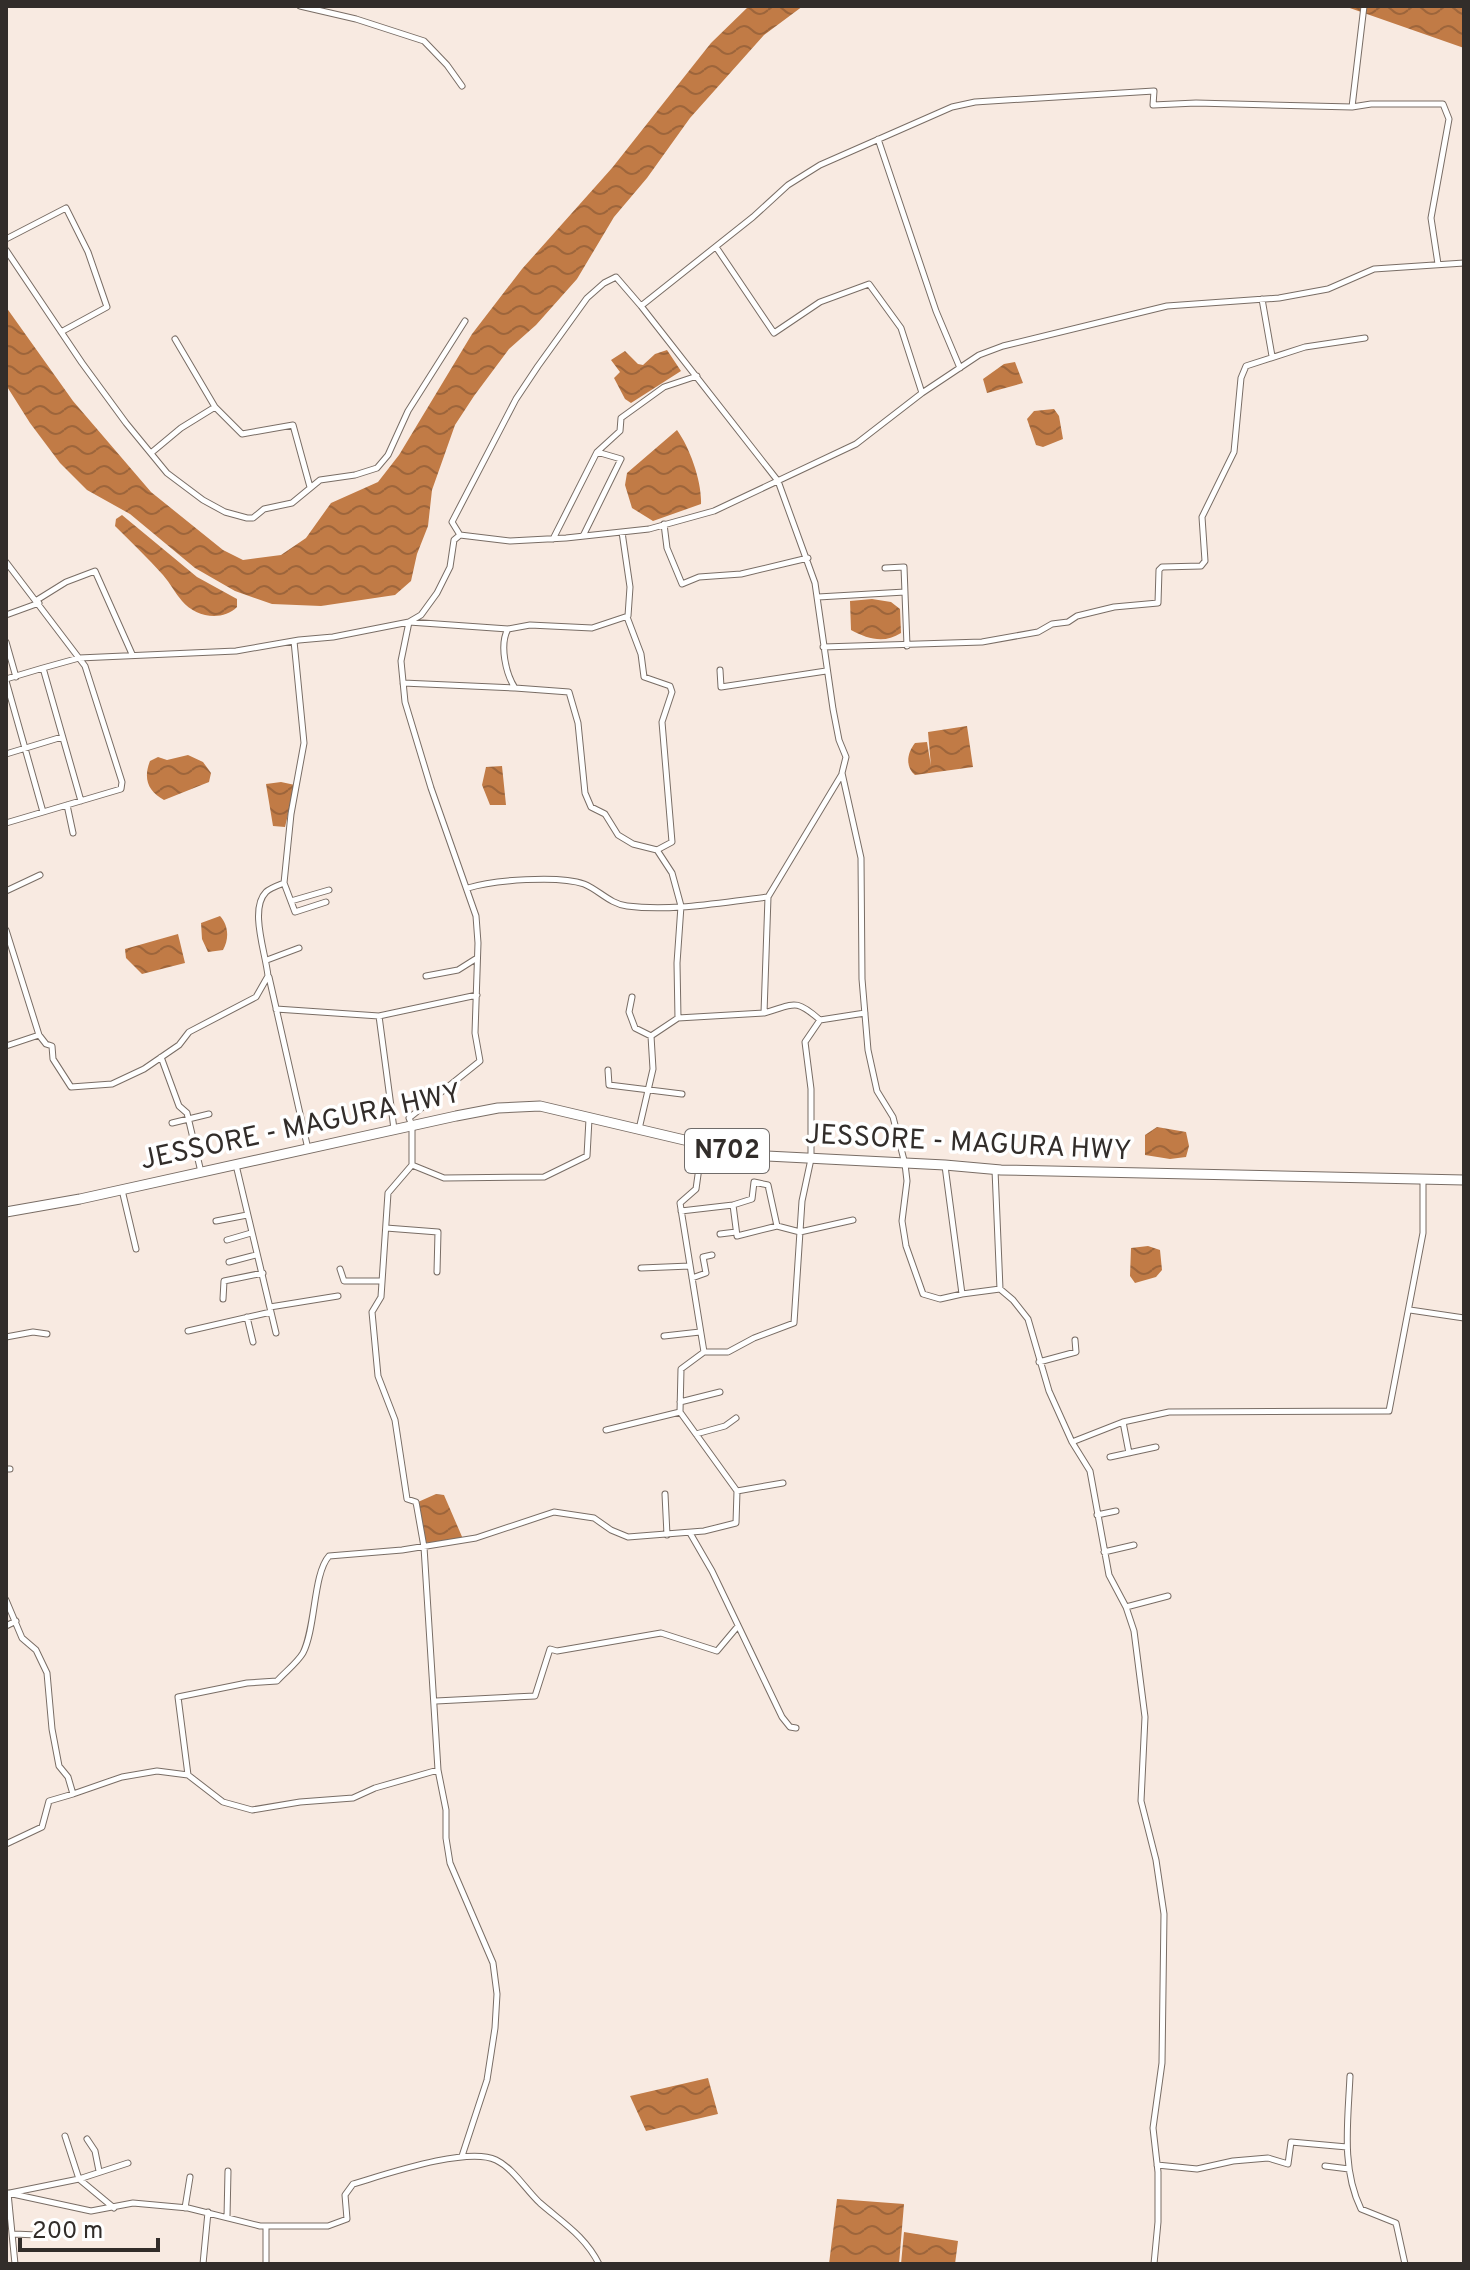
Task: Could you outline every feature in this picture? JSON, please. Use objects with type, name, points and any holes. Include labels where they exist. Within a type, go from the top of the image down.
[{"type":"highway","name":"JESSORE - MAGURA HWY","points":[[6,1212],[412,1125],[526,1106],[549,1107],[590,1116],[748,1155],[1186,1176],[1464,1180]]},
{"type":"street","points":[[300,6],[356,19],[424,41],[462,86]]},
{"type":"street","points":[[1352,107],[1364,6]]},
{"type":"street","points":[[641,306],[753,217],[788,185],[820,165],[952,107],[1026,98],[1154,91],[1153,105],[1196,103],[1352,107],[1443,104],[1449,119],[1431,218],[1438,264]]},
{"type":"street","points":[[878,139],[936,311],[960,368]]},
{"type":"street","points":[[6,239],[66,208],[88,252],[107,307],[61,332]]},
{"type":"street","points":[[716,247],[774,333],[820,302],[869,284],[901,328],[922,393]]},
{"type":"street","points":[[6,250],[126,423],[167,473],[203,500],[225,512],[247,518],[253,518],[264,509],[292,503],[320,480],[377,468],[388,455],[408,411],[465,321]]},
{"type":"street","points":[[462,2156],[487,2080],[497,1994],[493,1963],[450,1863],[446,1810],[438,1770],[424,1547],[416,1502],[407,1499],[403,1484],[395,1420],[378,1376],[372,1312],[381,1297],[388,1193],[412,1165],[412,1125],[409,1118],[480,1061],[475,1033],[476,916],[431,788],[405,702],[401,661],[409,622],[421,615],[437,593],[450,567],[454,540],[460,535],[510,541],[553,539],[622,532],[714,511],[856,444],[922,393],[979,355],[1003,346],[1167,306],[1262,299],[1328,289],[1374,269],[1464,263]]},
{"type":"street","points":[[460,535],[452,522],[516,399],[587,298],[616,277],[778,481],[808,558],[818,597],[826,671],[839,740],[846,757],[842,773],[768,897],[764,1013]]},
{"type":"street","points":[[1262,299],[1272,356]]},
{"type":"street","points":[[823,647],[982,642],[1038,632],[1052,624],[1114,607],[1158,603],[1159,570],[1162,567],[1201,566],[1205,561],[1202,517],[1234,452],[1241,378],[1246,366],[1305,347],[1365,338]]},
{"type":"street","points":[[175,339],[215,407],[242,434],[293,425],[310,487]]},
{"type":"street","points":[[553,539],[597,452],[620,431],[621,418],[664,387],[697,376]]},
{"type":"street","points":[[151,453],[181,428],[215,407]]},
{"type":"street","points":[[583,536],[621,459],[597,452]]},
{"type":"street","points":[[664,524],[667,548],[682,584],[699,577],[741,574],[808,558]]},
{"type":"street","points":[[403,683],[569,692],[578,723],[585,793],[591,807],[605,814],[618,835],[633,844],[657,850],[672,842],[662,722],[672,692],[670,686],[644,677],[641,654],[627,617],[630,587],[622,532]]},
{"type":"street","points":[[6,562],[79,658],[94,692],[122,782],[121,789],[6,821]]},
{"type":"street","points":[[885,568],[904,567],[907,646]]},
{"type":"street","points":[[6,615],[38,602],[66,582],[95,571],[132,654]]},
{"type":"street","points":[[818,597],[905,592]]},
{"type":"street","points":[[43,812],[6,680],[79,658],[236,651],[409,622],[508,629],[530,625],[592,628],[627,617]]},
{"type":"street","points":[[508,629],[505,659],[509,678],[515,688]]},
{"type":"street","points":[[294,641],[304,743],[291,814],[284,883],[295,912],[326,902]]},
{"type":"street","points":[[6,642],[16,677]]},
{"type":"street","points":[[43,668],[81,801]]},
{"type":"street","points":[[720,670],[721,687],[826,671]]},
{"type":"street","points":[[6,754],[62,737]]},
{"type":"street","points":[[842,773],[861,858],[868,1050],[877,1091],[893,1117],[905,1164],[907,1181],[902,1221],[906,1246],[923,1294],[940,1299],[1000,1289]]},
{"type":"street","points":[[67,805],[73,833]]},
{"type":"street","points":[[657,850],[672,873],[681,906],[677,963],[678,1018]]},
{"type":"street","points":[[6,891],[40,875]]},
{"type":"street","points":[[468,888],[490,881],[556,881],[583,884],[624,906],[665,908],[768,897]]},
{"type":"street","points":[[284,883],[266,892],[258,908],[259,930],[308,1149]]},
{"type":"street","points":[[291,901],[329,890]]},
{"type":"street","points":[[6,930],[39,1035],[52,1046],[53,1059],[71,1087],[112,1084],[144,1069],[179,1045],[189,1032],[256,997],[268,976]]},
{"type":"street","points":[[267,960],[299,948]]},
{"type":"street","points":[[426,976],[458,970],[478,957]]},
{"type":"street","points":[[276,1009],[379,1016],[477,995]]},
{"type":"street","points":[[632,997],[629,1012],[635,1028],[651,1036]]},
{"type":"street","points":[[651,1036],[678,1018],[764,1013],[787,1003],[802,1004],[820,1020]]},
{"type":"street","points":[[188,1775],[178,1697],[247,1683],[277,1681],[302,1654],[324,1563],[329,1556],[424,1547],[476,1538],[554,1512],[594,1518],[628,1537],[690,1533],[736,1523],[737,1491],[680,1412],[681,1369],[704,1352],[728,1352],[794,1323],[802,1201],[811,1159],[811,1089],[805,1042],[820,1020],[865,1013]]},
{"type":"street","points":[[379,1016],[394,1129]]},
{"type":"street","points":[[6,1046],[39,1035]]},
{"type":"street","points":[[638,1130],[653,1069],[651,1036]]},
{"type":"street","points":[[161,1057],[179,1106],[188,1119],[201,1172]]},
{"type":"street","points":[[608,1070],[609,1085],[682,1094]]},
{"type":"street","points":[[172,1123],[209,1114]]},
{"type":"street","points":[[412,1165],[444,1178],[544,1177],[587,1156],[590,1116]]},
{"type":"street","points":[[702,1146],[696,1189],[680,1203],[704,1352]]},
{"type":"street","points":[[236,1164],[276,1333]]},
{"type":"street","points":[[945,1165],[962,1294]]},
{"type":"street","points":[[995,1169],[1000,1289],[1028,1319],[1039,1362],[1072,1442],[1090,1471],[1109,1575],[1126,1607],[1134,1631],[1145,1717],[1141,1801],[1156,1860],[1164,1914],[1162,2063],[1153,2128],[1158,2222],[1154,2264]]},
{"type":"street","points":[[1072,1442],[1123,1422],[1169,1412],[1389,1411],[1423,1233],[1423,1179]]},
{"type":"street","points":[[681,1211],[733,1205],[752,1199],[754,1182],[768,1185],[777,1226]]},
{"type":"street","points":[[121,1189],[136,1249]]},
{"type":"street","points":[[733,1205],[737,1236],[777,1226],[800,1232],[853,1220]]},
{"type":"street","points":[[216,1221],[247,1215]]},
{"type":"street","points":[[386,1228],[438,1232],[437,1272]]},
{"type":"street","points":[[720,1234],[736,1232]]},
{"type":"street","points":[[227,1240],[251,1233]]},
{"type":"street","points":[[229,1262],[256,1255]]},
{"type":"street","points":[[692,1278],[706,1273],[703,1257],[712,1255]]},
{"type":"street","points":[[641,1268],[690,1266]]},
{"type":"street","points":[[340,1269],[344,1281],[381,1281]]},
{"type":"street","points":[[223,1299],[224,1281],[263,1273]]},
{"type":"street","points":[[188,1331],[270,1309],[338,1296]]},
{"type":"street","points":[[1410,1310],[1464,1318]]},
{"type":"street","points":[[247,1317],[253,1342]]},
{"type":"street","points":[[6,1337],[33,1332],[47,1334]]},
{"type":"street","points":[[664,1336],[700,1332]]},
{"type":"street","points":[[1039,1362],[1076,1352],[1075,1340]]},
{"type":"street","points":[[680,1402],[720,1392]]},
{"type":"street","points":[[606,1430],[680,1412]]},
{"type":"street","points":[[696,1434],[725,1426],[736,1418]]},
{"type":"street","points":[[1123,1422],[1129,1453]]},
{"type":"street","points":[[1110,1457],[1156,1447]]},
{"type":"street","points":[[737,1491],[783,1483]]},
{"type":"street","points":[[665,1494],[667,1535]]},
{"type":"street","points":[[1097,1515],[1116,1511]]},
{"type":"street","points":[[690,1533],[712,1571],[782,1717],[790,1727],[796,1728]]},
{"type":"street","points":[[1104,1552],[1134,1545]]},
{"type":"street","points":[[1126,1607],[1168,1596]]},
{"type":"street","points":[[6,1600],[22,1638],[36,1650],[47,1673],[59,1766],[68,1777],[73,1794]]},
{"type":"street","points":[[6,1626],[16,1621]]},
{"type":"street","points":[[436,1701],[535,1696],[550,1649],[557,1651],[661,1633],[717,1651],[738,1626]]},
{"type":"street","points":[[6,1844],[42,1827],[49,1801],[122,1777],[157,1771],[188,1775],[223,1802],[252,1810],[353,1798],[375,1788],[438,1770]]},
{"type":"street","points":[[1350,2076],[1347,2147],[1351,2189],[1361,2209],[1396,2223],[1405,2264]]},
{"type":"street","points":[[65,2136],[79,2179],[114,2208]]},
{"type":"street","points":[[87,2139],[95,2151],[99,2171]]},
{"type":"street","points":[[1157,2165],[1197,2169],[1268,2158],[1288,2164],[1291,2142],[1347,2147]]},
{"type":"street","points":[[7,2192],[91,2211],[133,2203],[185,2208],[266,2226],[328,2226],[347,2219],[345,2195],[353,2184],[462,2156],[481,2156],[504,2165],[540,2203],[583,2239],[599,2264]]},
{"type":"street","points":[[7,2192],[79,2179],[128,2163]]},
{"type":"street","points":[[1325,2166],[1349,2169]]},
{"type":"street","points":[[227,2217],[228,2171]]},
{"type":"street","points":[[185,2208],[190,2177]]},
{"type":"street","points":[[7,2192],[15,2264]]},
{"type":"street","points":[[203,2264],[208,2212]]},
{"type":"street","points":[[266,2226],[266,2264]]},
{"type":"street","points":[[14,2234],[37,2235]]},
{"type":"water","points":[[749,6],[803,6],[764,35],[690,118],[647,178],[614,217],[577,279],[536,325],[509,349],[474,396],[455,425],[432,490],[428,526],[411,581],[395,595],[321,606],[272,604],[235,591],[195,568],[130,514],[87,490],[60,463],[6,385],[6,307],[73,401],[151,492],[223,550],[243,560],[281,555],[306,538],[331,503],[378,482],[399,455],[472,334],[522,269],[612,168],[711,43]]},
{"type":"water","points":[[1344,6],[1464,6],[1464,48]]},
{"type":"water","points":[[667,350],[681,371],[631,403],[625,399],[614,378],[620,372],[611,360],[625,351],[643,365],[655,354]]},
{"type":"water","points":[[1015,362],[1023,383],[987,393],[983,379],[1004,364]]},
{"type":"water","points":[[1054,409],[1059,416],[1063,439],[1043,447],[1036,445],[1027,419],[1034,411]]},
{"type":"water","points":[[677,430],[694,466],[701,504],[653,521],[632,508],[625,485],[627,473]]},
{"type":"water","points":[[122,515],[197,577],[237,599],[237,607],[224,615],[209,616],[187,606],[163,575],[115,526],[116,519]]},
{"type":"water","points":[[872,599],[891,602],[900,609],[901,633],[876,639],[851,630],[850,601]]},
{"type":"water","points":[[967,726],[973,767],[915,775],[912,772],[908,760],[915,743],[927,742],[931,766],[928,732]]},
{"type":"water","points":[[188,755],[203,762],[211,773],[209,782],[164,800],[148,784],[150,761],[158,757],[167,760]]},
{"type":"water","points":[[502,766],[506,805],[490,805],[482,785],[486,767]]},
{"type":"water","points":[[281,782],[295,785],[285,827],[273,826],[266,784]]},
{"type":"water","points":[[220,916],[226,928],[225,946],[223,950],[208,952],[202,939],[201,923]]},
{"type":"water","points":[[178,934],[185,963],[142,974],[126,958],[125,949]]},
{"type":"water","points":[[1157,1127],[1186,1132],[1189,1146],[1186,1157],[1170,1159],[1145,1155],[1145,1135]]},
{"type":"water","points":[[1148,1246],[1160,1250],[1162,1270],[1156,1277],[1135,1283],[1130,1276],[1131,1248]]},
{"type":"water","points":[[436,1494],[444,1495],[463,1539],[425,1543],[418,1502]]},
{"type":"water","points":[[708,2078],[718,2114],[646,2131],[630,2096]]},
{"type":"water","points":[[837,2199],[904,2204],[899,2264],[829,2264]]},
{"type":"water","points":[[904,2232],[958,2241],[955,2264],[901,2264]]}]
